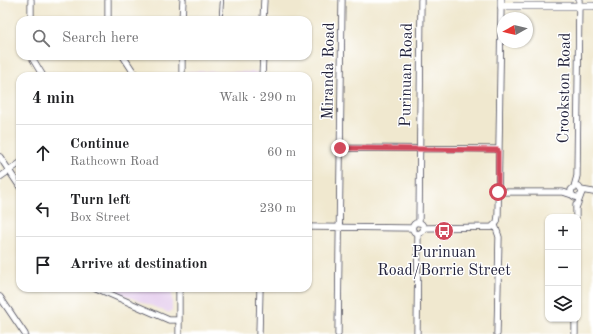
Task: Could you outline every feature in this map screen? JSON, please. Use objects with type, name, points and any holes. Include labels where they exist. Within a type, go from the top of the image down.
[{"type":"street","points":[[31,0],[31,16]]},
{"type":"street","points":[[108,0],[108,16]]},
{"type":"street","points":[[182,16],[183,0]]},
{"type":"street","points":[[263,16],[264,0]]},
{"type":"street","name":"Miranda Road","points":[[338,334],[342,0]]},
{"type":"street","name":"Purinuan Road","points":[[419,223],[421,0]]},
{"type":"street","points":[[412,228],[416,223],[419,223],[424,228],[493,226],[498,220],[501,3],[511,5],[579,3],[593,6]]},
{"type":"street","name":"Crookston Road","points":[[576,214],[579,3]]},
{"type":"street","points":[[33,60],[41,72]]},
{"type":"street","points":[[126,60],[133,72]]},
{"type":"street","points":[[182,60],[182,72]]},
{"type":"street","points":[[262,72],[263,60]]},
{"type":"street","points":[[340,148],[498,150]]},
{"type":"street","points":[[0,157],[16,181]]},
{"type":"street","points":[[0,177],[16,166]]},
{"type":"street","points":[[498,192],[592,192]]},
{"type":"street","points":[[493,226],[498,244],[497,334]]},
{"type":"street","points":[[312,227],[412,228]]},
{"type":"street","points":[[412,228],[414,232],[418,234]]},
{"type":"street","points":[[418,234],[422,233],[424,228]]},
{"type":"street","points":[[417,334],[418,234]]},
{"type":"street","points":[[105,292],[169,320],[178,321]]},
{"type":"street","points":[[178,334],[179,292]]},
{"type":"street","points":[[259,334],[260,292]]},
{"type":"street","points":[[0,297],[25,334]]},
{"type":"street","points":[[575,322],[575,334]]},
{"type":"lane","points":[[221,14],[222,0]]},
{"type":"shaded area","points":[[188,71],[258,72],[188,72]]},
{"type":"shaded area","points":[[117,292],[172,292],[172,310],[169,313]]},
{"type":"place","name":"Purinuan Road/Borrie Street","points":[[444,231]]},
{"type":"route","points":[[340,148],[498,150],[498,192]]}]
